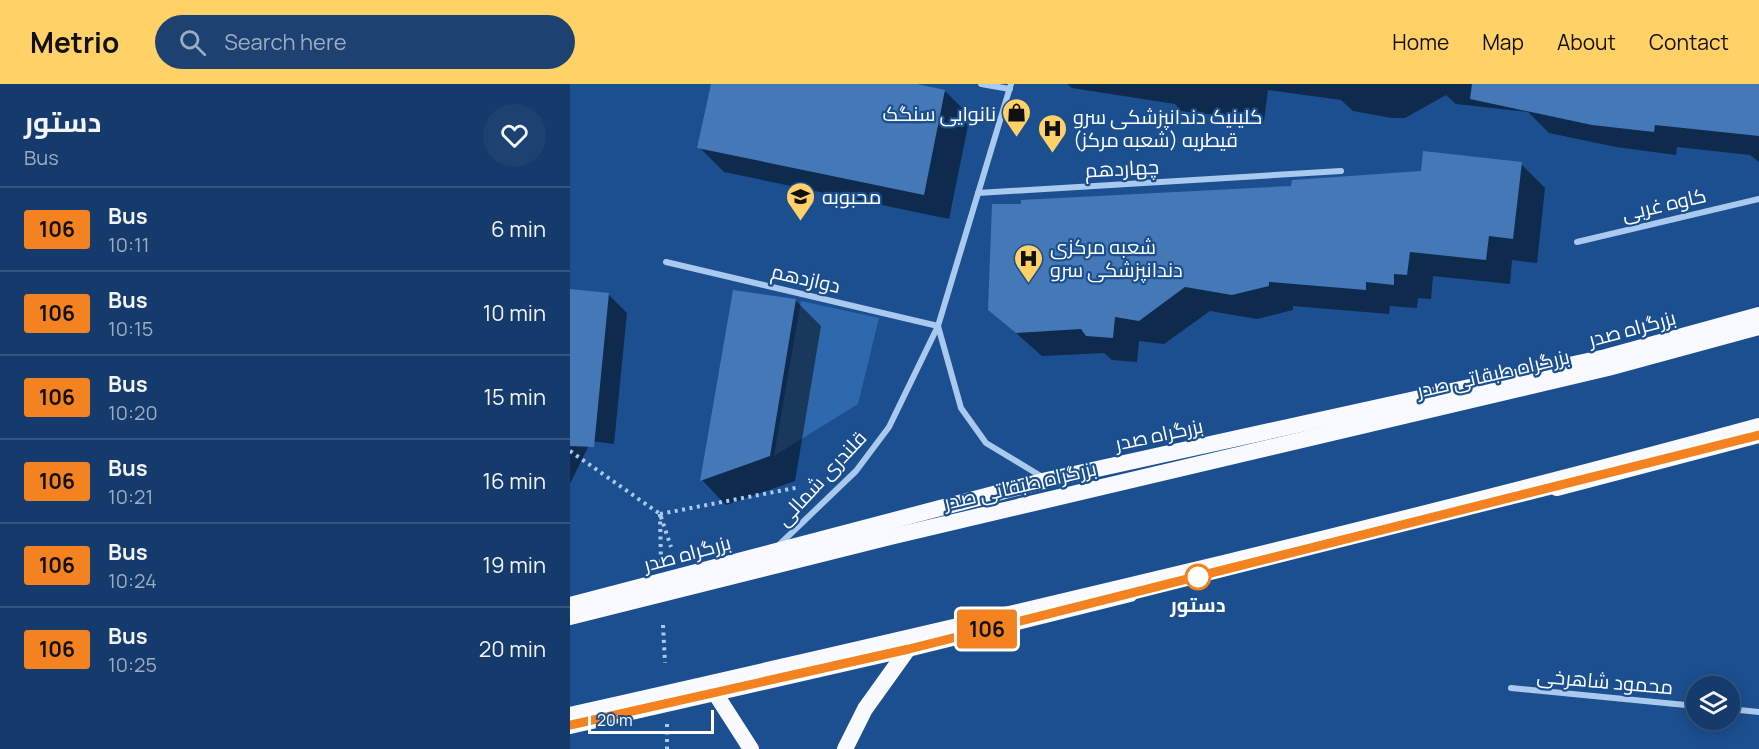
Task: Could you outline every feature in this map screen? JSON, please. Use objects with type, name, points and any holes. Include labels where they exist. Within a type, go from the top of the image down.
[{"type":"highway","name":"بزرگراه صدر","points":[[570,605],[1047,480],[1606,357],[1759,315]]},
{"type":"highway","name":"بزرگراه طبقاتی صدر","points":[[570,617],[901,534],[1608,368],[1759,327]]},
{"type":"highway","points":[[570,715],[929,633],[1630,461],[1759,426]]},
{"type":"highway","points":[[570,726],[909,649],[1759,435]]},
{"type":"highway","points":[[845,749],[865,710],[909,649]]},
{"type":"highway","points":[[716,693],[752,749]]},
{"type":"street","points":[[981,84],[1011,86]]},
{"type":"street","name":"قلندری شمالی","points":[[771,553],[856,471],[889,427],[938,326],[1011,86]]},
{"type":"street","name":"چهاردهم","points":[[978,193],[1341,171]]},
{"type":"street","name":"کاوه غربی","points":[[1577,242],[1759,199]]},
{"type":"street","name":"دوازدهم","points":[[666,261],[938,326]]},
{"type":"street","points":[[938,326],[961,408],[987,442],[1047,480]]},
{"type":"street","name":"محمود شاهرخی","points":[[1511,688],[1686,705]]},
{"type":"street","points":[[1740,710],[1759,712]]},
{"type":"path","points":[[570,451],[660,514],[789,491],[856,471]]},
{"type":"path","points":[[660,514],[662,573]]},
{"type":"path","points":[[663,620],[665,667]]},
{"type":"path","points":[[666,714],[667,749]]},
{"type":"shaded area","points":[[801,301],[879,318],[858,404],[774,456]]},
{"type":"building","points":[[711,84],[917,84],[945,90],[924,195],[697,148]]},
{"type":"building","points":[[1472,84],[1759,84],[1759,136],[1655,125],[1654,132],[1592,125],[1470,99]]},
{"type":"building","points":[[1423,151],[1522,162],[1513,239],[1489,236],[1486,260],[1410,252],[1407,275],[1394,274],[1394,285],[1366,282],[1366,290],[1269,282],[1269,286],[1232,295],[1185,287],[1139,321],[1115,317],[1113,338],[1086,336],[1081,329],[1016,333],[988,310],[992,204],[1021,204],[1021,200],[1291,186],[1292,180],[1421,171]]},
{"type":"building","points":[[570,289],[609,293],[594,447],[570,446]]},
{"type":"building","points":[[733,290],[796,299],[770,456],[700,481]]},
{"type":"bus line","name":"106","points":[[570,725],[909,649],[1632,469],[1759,435]]},
{"type":"place","name":"نانوایی سنگک","points":[[1017,138]]},
{"type":"place","name":"کلینیک دندانپزشکی سرو قیطریه (شعبه مرکز)","points":[[1052,154]]},
{"type":"place","name":"محبوبه","points":[[801,222]]},
{"type":"place","name":"شعبه مرکزی دندانپزشکی سرو","points":[[1029,284]]},
{"type":"place","name":"دستور","points":[[1198,577]]}]
